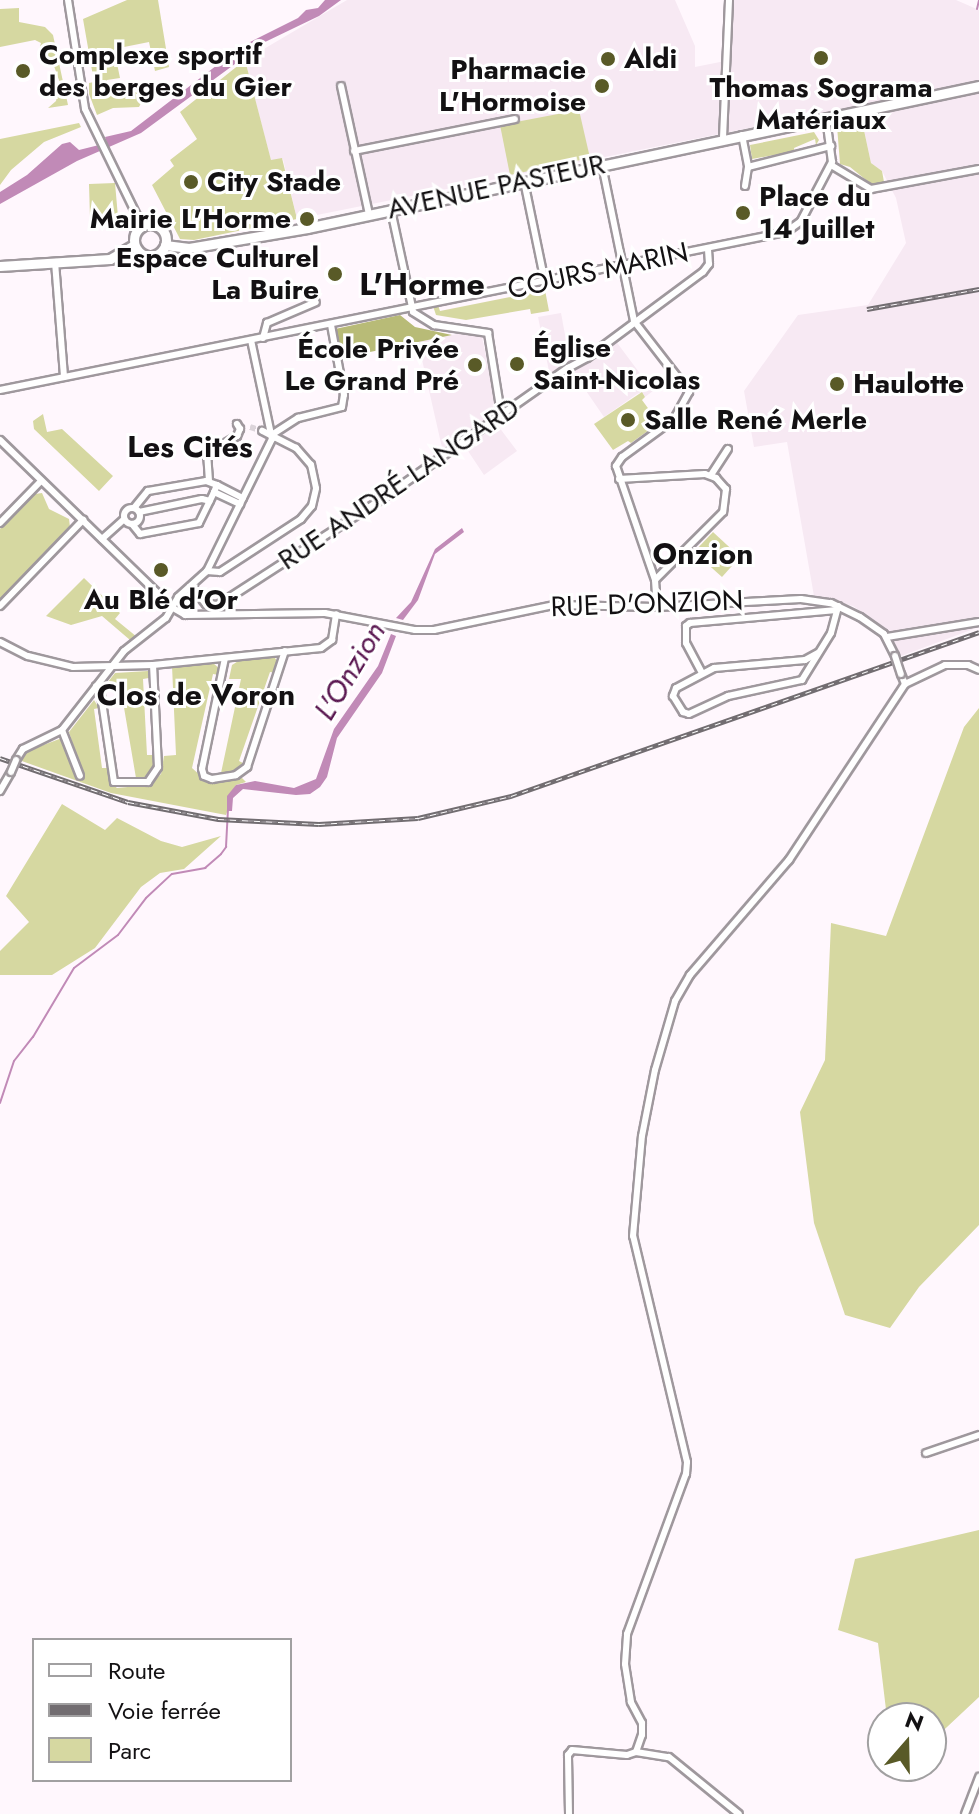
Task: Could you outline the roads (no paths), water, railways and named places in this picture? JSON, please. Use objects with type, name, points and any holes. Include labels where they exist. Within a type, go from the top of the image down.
[{"type":"main road","name":"AVENUE PASTEUR","points":[[165,245],[203,246],[391,210],[979,86]]},
{"type":"main road","points":[[142,226],[159,227],[165,236],[165,245],[159,254],[149,256],[140,253],[134,245],[134,235],[142,226]]},
{"type":"main road","points":[[0,266],[110,259],[134,245]]},
{"type":"street","points":[[68,0],[83,103],[142,226]]},
{"type":"street","points":[[723,138],[729,0]]},
{"type":"street","points":[[341,86],[369,214]]},
{"type":"street","name":"COURS MARIN","points":[[0,390],[545,282],[792,229],[801,221],[831,165],[826,118]]},
{"type":"street","points":[[354,151],[515,119]]},
{"type":"street","points":[[742,135],[748,167],[745,186]]},
{"type":"street","points":[[748,167],[831,146]]},
{"type":"street","points":[[602,164],[634,321],[689,395],[674,419],[619,460],[616,466],[655,580],[657,607]]},
{"type":"street","points":[[831,165],[871,189],[979,169]]},
{"type":"street","points":[[524,181],[545,282]]},
{"type":"street","points":[[391,210],[416,316],[434,325],[488,333],[501,413]]},
{"type":"street","name":"RUE ANDRÉ LANGARD","points":[[192,587],[206,604],[218,605],[382,499],[501,413],[587,358],[703,272],[710,260],[708,248]]},
{"type":"street","points":[[55,262],[64,377]]},
{"type":"street","points":[[263,338],[267,323],[316,302]]},
{"type":"street","points":[[0,791],[23,749],[62,730],[112,665],[207,571],[273,434],[298,418],[342,407],[344,395],[331,325]]},
{"type":"street","points":[[251,340],[273,434]]},
{"type":"street","points":[[242,501],[216,489],[209,481],[207,454],[237,436],[239,426],[250,427]]},
{"type":"street","points":[[207,571],[220,572],[301,519],[312,506],[316,488],[311,465],[296,448],[262,431]]},
{"type":"street","points":[[0,440],[173,608]]},
{"type":"street","points":[[711,475],[728,449]]},
{"type":"street","points":[[619,479],[711,475],[726,489],[723,512],[655,580]]},
{"type":"street","points":[[0,523],[41,481]]},
{"type":"street","points":[[132,524],[139,520],[136,510],[148,491],[209,481]]},
{"type":"street","points":[[176,486],[179,503]]},
{"type":"street","points":[[124,519],[140,534],[199,523],[216,489]]},
{"type":"street","points":[[102,539],[124,519],[125,510],[210,501]]},
{"type":"street","points":[[0,606],[83,520]]},
{"type":"street","name":"RUE D'ONZION","points":[[173,608],[191,616],[336,614],[402,627],[439,629],[545,605],[657,607],[786,599],[838,608],[887,637]]},
{"type":"street","points":[[818,653],[805,660],[720,667],[702,673],[674,690],[673,696],[685,714],[727,697],[802,680],[810,672],[831,633],[838,608]]},
{"type":"street","name":"RUE D'ONZION","points":[[702,673],[686,643],[687,624],[831,613],[838,608]]},
{"type":"street","points":[[0,642],[51,664],[73,667],[153,665],[326,646],[334,635],[336,614]]},
{"type":"street","points":[[905,684],[887,637],[979,622]]},
{"type":"street","points":[[225,658],[202,769],[204,776],[216,780],[236,775],[247,767],[285,651]]},
{"type":"street","points":[[96,686],[101,695],[114,782],[148,782],[158,767],[153,665]]},
{"type":"street","points":[[636,1752],[642,1723],[631,1702],[625,1664],[627,1634],[686,1474],[687,1462],[633,1236],[641,1145],[655,1070],[675,1001],[690,975],[789,860],[905,684],[945,665],[968,665],[979,670]]},
{"type":"street","points":[[62,730],[80,776]]},
{"type":"street","points":[[926,1453],[979,1435]]},
{"type":"street","points":[[569,1814],[568,1755],[572,1750],[627,1755],[636,1752],[669,1757],[739,1814]]},
{"type":"street","points":[[965,1814],[979,1777]]},
{"type":"waterway","name":"L'Onzion","points":[[977,9],[979,0]]},
{"type":"waterway","name":"L'Onzion","points":[[0,1103],[14,1061],[33,1037],[74,968],[118,935],[146,898],[172,874],[205,868],[221,854],[226,847],[228,809]]},
{"type":"tunnel","points":[[250,427],[262,431]]},
{"type":"railway","points":[[867,309],[979,289]]},
{"type":"railway","points":[[0,758],[128,802],[218,819],[319,824],[418,818],[511,796],[979,632]]},
{"type":"place","name":"Thomas Sograma Matériaux","points":[[821,58]]},
{"type":"place","name":"Aldi","points":[[608,59]]},
{"type":"place","name":"Complexe sportif des berges du Gier","points":[[23,71]]},
{"type":"place","name":"Pharmacie L'Hormoise","points":[[602,86]]},
{"type":"place","name":"City Stade","points":[[191,182]]},
{"type":"place","name":"Place du 14 Juillet","points":[[743,213]]},
{"type":"place","name":"Mairie L'Horme","points":[[307,219]]},
{"type":"place","name":"Espace Culturel La Buire","points":[[335,274]]},
{"type":"place","name":"Église Saint-Nicolas","points":[[517,364]]},
{"type":"place","name":"École Privée Le Grand Pré","points":[[475,365]]},
{"type":"place","name":"Haulotte","points":[[837,384]]},
{"type":"place","name":"Salle René Merle","points":[[628,420]]},
{"type":"place","name":"Au Blé d'Or","points":[[161,570]]},
{"type":"district","name":"L'Horme","points":[[422,284]]},
{"type":"district","name":"Les Cités","points":[[190,447]]},
{"type":"district","name":"Onzion","points":[[703,554]]},
{"type":"district","name":"Clos de Voron","points":[[196,695]]}]
